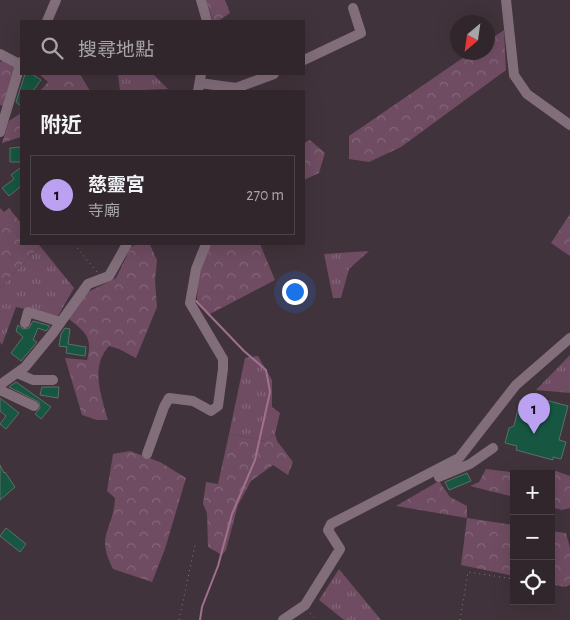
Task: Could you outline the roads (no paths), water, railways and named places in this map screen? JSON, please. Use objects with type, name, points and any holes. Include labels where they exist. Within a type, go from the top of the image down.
[{"type":"street","points":[[48,20],[56,0]]},
{"type":"street","points":[[201,0],[207,20]]},
{"type":"street","points":[[506,0],[514,75],[527,94],[570,125]]},
{"type":"street","points":[[305,60],[361,33],[353,8]]},
{"type":"street","points":[[0,54],[20,63],[0,132]]},
{"type":"street","points":[[200,83],[235,90],[272,75]]},
{"type":"street","points":[[0,384],[17,373],[40,350],[80,291],[88,284],[109,276],[126,245]]},
{"type":"street","points":[[147,454],[164,407],[170,398],[193,401],[211,411],[218,406],[224,369],[223,358],[190,303],[196,269],[206,245]]},
{"type":"street","points":[[25,323],[28,312],[60,322]]},
{"type":"street","points":[[283,620],[305,605],[340,549],[328,530],[331,524],[459,458],[516,385],[570,338]]},
{"type":"street","points":[[17,373],[33,380],[53,380]]},
{"type":"street","points":[[0,390],[34,406]]},
{"type":"street","points":[[439,477],[470,464],[493,448]]},
{"type":"waterway","points":[[196,301],[244,351],[266,370],[270,392],[255,460],[232,514],[218,566],[202,607],[200,620]]},
{"type":"place","name":"慈靈宮","points":[[534,434]]}]
